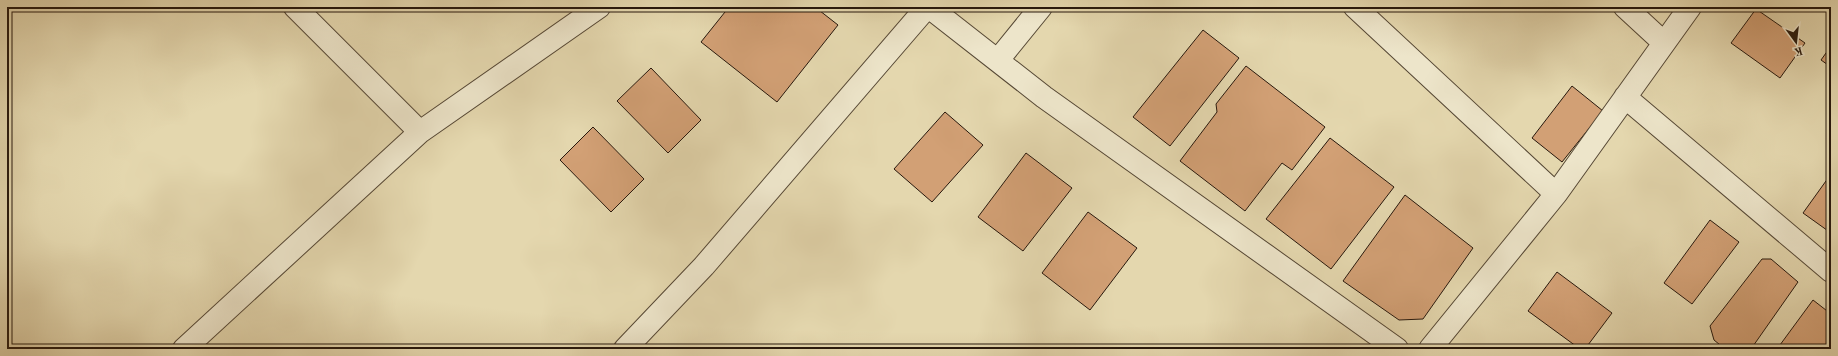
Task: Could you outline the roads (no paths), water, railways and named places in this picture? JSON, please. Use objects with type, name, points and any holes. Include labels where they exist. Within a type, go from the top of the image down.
[{"type":"street","points":[[295,7],[420,132]]},
{"type":"street","points":[[184,349],[420,132],[599,7]]},
{"type":"street","points":[[625,349],[704,266],[928,7],[1044,97],[1397,349]]},
{"type":"street","points":[[998,60],[1041,7]]},
{"type":"street","points":[[1355,7],[1556,194]]},
{"type":"street","points":[[1625,7],[1664,43]]},
{"type":"street","points":[[1430,349],[1556,194],[1690,7]]},
{"type":"street","points":[[1625,97],[1831,271]]}]
